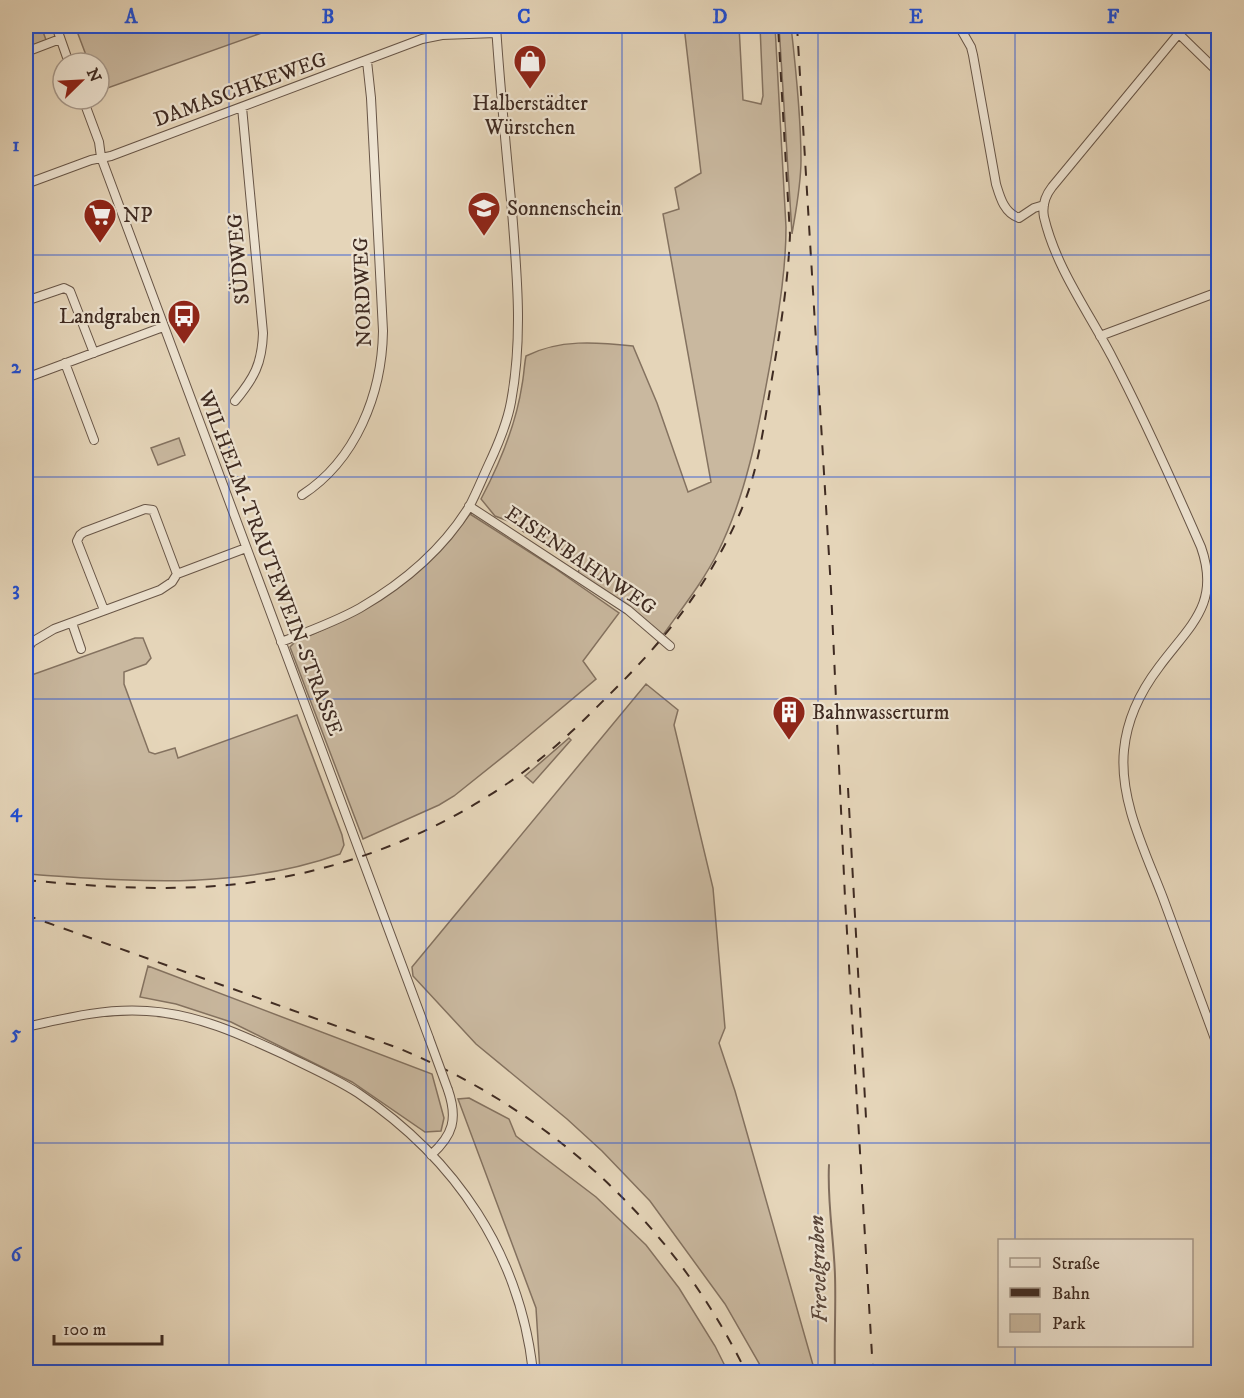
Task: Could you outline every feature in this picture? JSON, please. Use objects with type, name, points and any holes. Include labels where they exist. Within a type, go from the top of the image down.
[{"type":"street","points":[[56,26],[64,51]]},
{"type":"street","points":[[959,26],[971,47],[996,184],[1006,210],[1019,218],[1034,208],[1044,205]]},
{"type":"street","points":[[1185,26],[1052,187],[1044,205],[1046,222],[1062,264],[1123,379],[1193,529],[1208,569],[1206,597],[1197,618],[1158,668],[1136,705],[1128,728],[1123,763],[1126,786],[1138,831],[1218,1047]]},
{"type":"street","points":[[281,642],[341,618],[379,597],[425,560],[444,540],[469,506],[505,426],[511,404],[519,326],[515,251],[496,29]]},
{"type":"street","name":"DAMASCHKEWEG","points":[[26,184],[101,157],[111,156],[432,36],[496,29]]},
{"type":"street","points":[[1179,34],[1218,72]]},
{"type":"street","points":[[26,52],[60,39]]},
{"type":"street","name":"NORDWEG","points":[[302,495],[336,465],[354,438],[365,418],[376,389],[383,357],[368,61]]},
{"type":"street","name":"SÜDWEG","points":[[235,401],[255,375],[260,360],[263,333],[242,107]]},
{"type":"street","name":"WILHELM-TRAUTEWEIN-STRASSE","points":[[87,111],[99,142],[101,157],[163,327],[363,855],[448,1090],[452,1105],[451,1127],[446,1141],[431,1155]]},
{"type":"street","points":[[26,301],[64,288],[70,291],[94,353]]},
{"type":"street","points":[[1100,336],[1218,292]]},
{"type":"street","points":[[26,378],[163,327]]},
{"type":"street","points":[[65,363],[94,440]]},
{"type":"street","name":"EISENBAHNWEG","points":[[469,506],[628,610],[670,646]]},
{"type":"street","points":[[104,610],[77,541],[84,532],[145,509],[153,510],[177,574]]},
{"type":"street","points":[[26,651],[29,641],[54,629],[160,590],[172,582],[177,574],[246,548]]},
{"type":"street","points":[[72,623],[81,649]]},
{"type":"street","points":[[26,1026],[86,1014],[128,1010],[167,1013],[203,1021],[242,1035],[356,1092],[402,1127],[431,1155],[477,1210],[508,1269],[522,1311],[533,1372]]},
{"type":"green space","points":[[26,26],[41,26],[46,40],[26,48]]},
{"type":"green space","points":[[75,26],[281,26],[111,87],[111,51],[84,51]]},
{"type":"green space","points":[[684,26],[739,26],[743,100],[761,104],[763,96],[760,26],[775,26],[786,244],[771,359],[745,482],[718,552],[692,595],[663,635],[578,573],[583,558],[575,557],[546,540],[524,532],[511,522],[495,516],[481,499],[501,458],[511,429],[523,381],[526,356],[552,347],[578,343],[633,346],[657,403],[688,492],[711,482],[663,214],[679,209],[675,188],[701,173]]},
{"type":"green space","points":[[779,26],[791,26],[799,110],[801,169],[792,234]]},
{"type":"green space","points":[[179,438],[185,455],[158,465],[151,448]]},
{"type":"green space","points":[[470,514],[619,613],[583,661],[596,679],[454,796],[363,839],[290,647],[295,642],[371,605],[392,591],[431,558]]},
{"type":"green space","points":[[135,638],[143,638],[151,658],[146,664],[124,672],[124,684],[149,752],[155,754],[175,748],[178,758],[297,715],[342,835],[344,845],[340,854],[301,866],[262,874],[184,881],[26,874],[26,677]]},
{"type":"green space","points":[[646,684],[678,710],[674,725],[713,888],[725,1028],[719,1043],[735,1091],[815,1372],[764,1372],[725,1304],[650,1201],[602,1151],[567,1119],[476,1044],[413,976],[412,967]]},
{"type":"green space","points":[[569,738],[571,740],[533,783],[525,776]]},
{"type":"green space","points":[[148,966],[432,1074],[444,1118],[441,1131],[425,1132],[352,1082],[231,1022],[176,1004],[140,997]]},
{"type":"green space","points":[[469,1098],[509,1119],[516,1136],[596,1197],[646,1245],[679,1288],[715,1346],[728,1372],[540,1372],[536,1308],[458,1099]]},
{"type":"waterway","name":"Frevelgraben","points":[[829,1165],[835,1276],[835,1372]]},
{"type":"railway","points":[[26,880],[155,888],[219,886],[317,870],[383,849],[447,820],[477,803],[534,764],[583,721],[650,652],[700,587],[728,539],[747,497],[760,446],[783,307],[790,235],[778,26]]},
{"type":"railway","points":[[797,26],[831,589],[845,898],[873,1372]]},
{"type":"railway","points":[[848,788],[866,1118]]},
{"type":"railway","points":[[26,915],[398,1048],[454,1074],[507,1104],[556,1139],[602,1178],[645,1221],[683,1268],[717,1318],[746,1372]]},
{"type":"place","name":"Halberstädter Würstchen","points":[[530,90]]},
{"type":"place","name":"Sonnenschein","points":[[484,237]]},
{"type":"place","name":"NP","points":[[100,244]]},
{"type":"place","name":"Landgraben","points":[[184,345]]},
{"type":"place","name":"Bahnwasserturm","points":[[789,741]]}]
